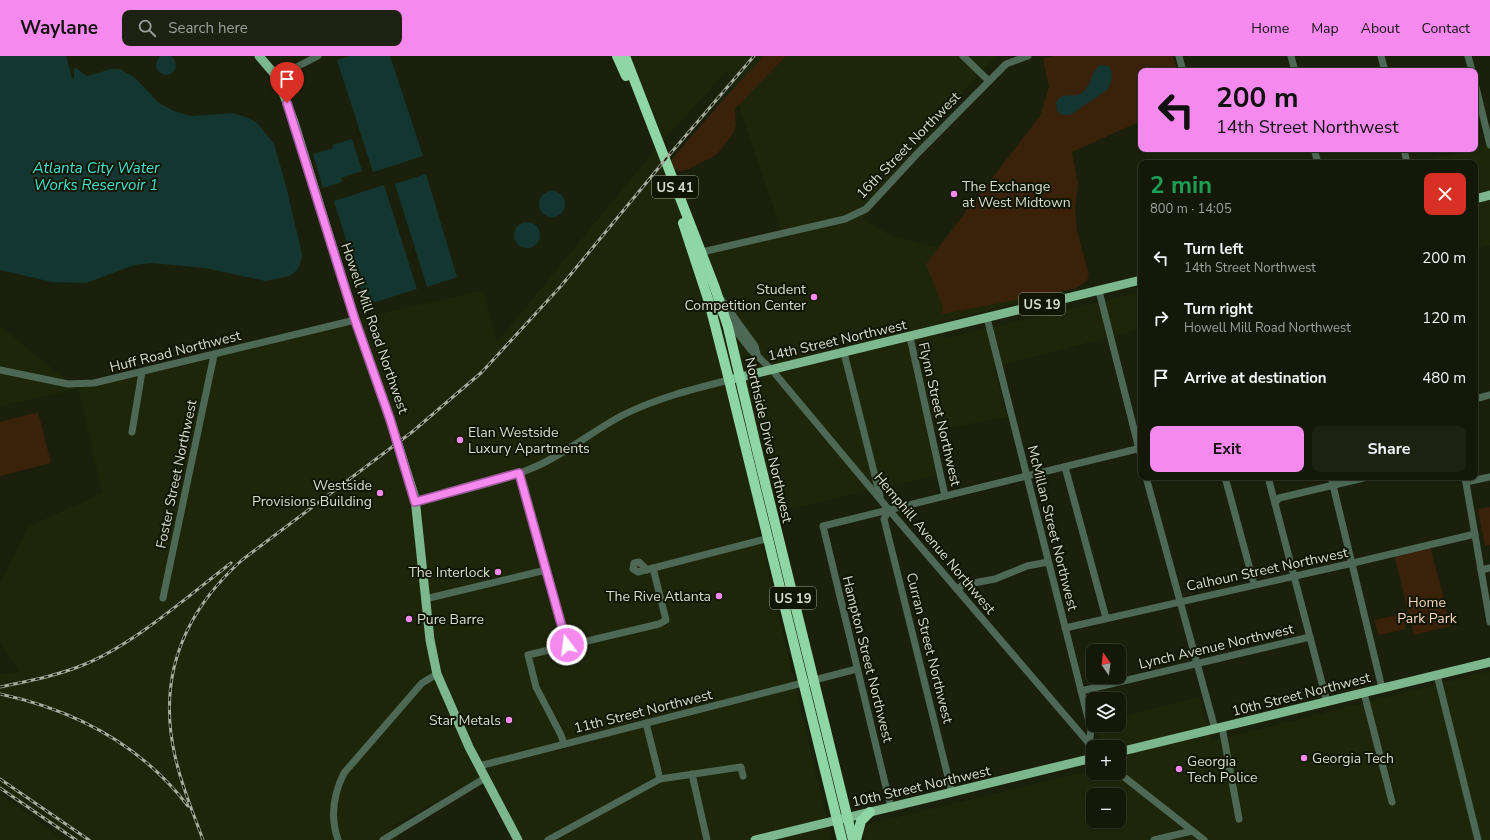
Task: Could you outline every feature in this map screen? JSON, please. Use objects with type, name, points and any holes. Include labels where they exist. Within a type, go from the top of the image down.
[{"type":"highway","name":"Northside Drive Northwest","points":[[617,56],[678,208],[709,302],[730,380],[768,538],[808,681],[842,819],[853,840]]},
{"type":"highway","name":"Northside Drive Northwest","points":[[625,56],[702,252],[725,317],[791,591],[808,681]]},
{"type":"highway","points":[[768,538],[776,547],[783,578],[791,591]]},
{"type":"highway","points":[[856,840],[861,821],[870,812]]},
{"type":"highway","name":"Northside Drive Northwest","points":[[842,819],[842,840]]},
{"type":"main road","name":"Howell Mill Road Northwest","points":[[259,56],[276,77],[294,122],[355,320],[402,455],[415,502],[425,599],[432,655],[436,674],[479,766],[518,840]]},
{"type":"main road","points":[[1478,198],[1490,195]]},
{"type":"main road","name":"14th Street Northwest","points":[[730,380],[1138,281]]},
{"type":"main road","name":"10th Street Northwest","points":[[1126,750],[1490,662]]},
{"type":"main road","name":"10th Street Northwest","points":[[755,840],[776,838],[842,819],[1086,760]]},
{"type":"street","points":[[276,77],[318,56]]},
{"type":"street","points":[[963,56],[989,81]]},
{"type":"street","name":"16th Street Northwest","points":[[702,252],[845,219],[866,209],[1006,64],[1028,56]]},
{"type":"street","points":[[1179,56],[1182,68]]},
{"type":"street","points":[[1291,56],[1294,68]]},
{"type":"street","points":[[1381,56],[1384,68]]},
{"type":"street","points":[[1468,56],[1471,68]]},
{"type":"street","points":[[1478,96],[1490,145]]},
{"type":"street","points":[[1099,291],[1138,441]]},
{"type":"street","name":"Hemphill Avenue Northwest","points":[[716,292],[755,346],[757,354]]},
{"type":"street","name":"Hemphill Avenue Northwest","points":[[709,302],[725,317],[751,350],[757,354],[772,370],[881,498],[889,510],[1086,740]]},
{"type":"street","name":"McMillan Street Northwest","points":[[987,318],[1064,628],[1091,730],[1091,740]]},
{"type":"street","name":"Huff Road Northwest","points":[[0,370],[57,383],[81,385],[214,355],[355,320]]},
{"type":"street","name":"Flynn Street Northwest","points":[[910,337],[945,496]]},
{"type":"street","points":[[844,353],[881,498]]},
{"type":"street","name":"Foster Street Northwest","points":[[163,598],[214,355]]},
{"type":"street","points":[[132,432],[142,372]]},
{"type":"street","name":"14th Street Northwest","points":[[415,502],[519,473],[556,456],[610,422],[640,407],[675,394],[730,380]]},
{"type":"street","points":[[1478,398],[1490,395]]},
{"type":"street","points":[[889,510],[1138,449]]},
{"type":"street","points":[[1065,467],[1106,618]]},
{"type":"street","points":[[519,473],[546,570],[549,574],[567,645]]},
{"type":"street","points":[[1478,478],[1490,477]]},
{"type":"street","points":[[1147,480],[1198,664],[1219,728],[1239,819]]},
{"type":"street","points":[[1226,480],[1254,584]]},
{"type":"street","points":[[1269,480],[1327,702]]},
{"type":"street","points":[[1332,480],[1382,688]]},
{"type":"street","points":[[1275,503],[1279,498],[1355,480]]},
{"type":"street","points":[[1466,480],[1490,622]]},
{"type":"street","name":"Hampton Street Northwest","points":[[889,510],[823,526],[891,808]]},
{"type":"street","name":"Curran Street Northwest","points":[[889,510],[884,519],[952,793]]},
{"type":"street","name":"Calhoun Street Northwest","points":[[1064,628],[1294,575],[1353,564],[1475,534]]},
{"type":"street","points":[[564,744],[561,735],[536,687],[528,655],[659,624],[666,620],[650,569],[768,538]]},
{"type":"street","points":[[958,589],[963,585],[995,579],[1027,566],[1048,562]]},
{"type":"street","points":[[1481,570],[1490,568]]},
{"type":"street","points":[[425,599],[546,570]]},
{"type":"street","name":"Lynch Avenue Northwest","points":[[1081,691],[1310,638]]},
{"type":"street","name":"11th Street Northwest","points":[[479,766],[857,669]]},
{"type":"street","points":[[338,840],[333,820],[334,802],[338,784],[344,773],[422,683],[436,674]]},
{"type":"street","points":[[1437,675],[1478,840]]},
{"type":"street","points":[[1364,693],[1392,802]]},
{"type":"street","points":[[646,723],[660,780]]},
{"type":"street","points":[[548,840],[660,780],[741,767],[743,776]]},
{"type":"street","points":[[692,774],[707,840]]},
{"type":"street","points":[[383,840],[485,778]]},
{"type":"street","points":[[1126,779],[1204,840]]},
{"type":"street","points":[[1154,840],[1192,831]]},
{"type":"shaded area","points":[[625,56],[998,56],[980,72],[864,218],[890,235],[937,248],[1040,116],[1049,87],[1043,59],[1052,56],[1173,56],[1176,68],[1138,68],[1138,122],[1072,152],[1078,184],[1075,208],[1077,231],[1089,275],[1086,282],[1074,289],[940,322],[944,339],[1138,293],[1138,330],[994,367],[1007,417],[927,432],[938,475],[755,517],[832,840],[524,840],[483,776],[392,826],[398,840],[74,840],[0,791],[0,674],[19,672],[0,643],[0,583],[28,527],[102,493],[78,389],[0,406],[0,326],[77,389],[359,319],[483,290],[497,342],[659,145]],"holes":[[[727,71],[783,235],[700,252],[659,145]]]},
{"type":"shaded area","points":[[1490,144],[1490,245],[1478,248],[1478,160],[1429,160],[1459,152],[1478,152],[1478,147]]},
{"type":"shaded area","name":"Georgia Tech","points":[[1490,671],[1490,840],[864,840],[865,828],[869,824],[1086,772],[1086,780],[1126,780],[1126,740],[1100,740],[1098,732],[1126,732],[1126,716],[1200,697],[1212,741]]},
{"type":"shaded area","points":[[1112,689],[1113,692],[1100,692]]},
{"type":"shaded area","points":[[0,794],[39,822],[64,840],[0,840]]},
{"type":"green space","points":[[764,56],[786,56],[735,109],[736,125],[733,134],[716,155],[689,169],[680,171],[675,170],[671,165],[672,159],[722,101]]},
{"type":"green space","points":[[1052,56],[1173,56],[1176,68],[1138,68],[1138,122],[1072,152],[1078,184],[1075,208],[1077,231],[1089,275],[1086,282],[1074,289],[942,314],[943,307],[926,264],[1040,116],[1049,87],[1043,59]]},
{"type":"green space","points":[[38,412],[51,463],[0,476],[0,422]]},
{"type":"green space","points":[[1490,507],[1490,545],[1485,546],[1478,509]]},
{"type":"green space","name":"Home Park Park","points":[[1430,546],[1451,626],[1414,635],[1394,554]]},
{"type":"green space","points":[[1403,614],[1406,629],[1378,635],[1374,620]]},
{"type":"water","points":[[166,55],[173,58],[176,65],[173,72],[166,75],[159,72],[156,65],[159,58]]},
{"type":"water","name":"Atlanta City Water Works Reservoir 1","points":[[0,56],[66,56],[72,78],[74,80],[74,69],[76,68],[87,76],[111,69],[120,69],[135,78],[159,103],[174,111],[191,116],[234,113],[251,119],[258,124],[274,144],[286,186],[302,254],[301,262],[297,270],[290,276],[265,281],[205,268],[151,263],[134,265],[86,283],[52,282],[0,270]]},
{"type":"water","points":[[349,56],[390,56],[423,156],[373,172],[337,60]]},
{"type":"water","points":[[1101,65],[1109,66],[1112,72],[1111,81],[1107,90],[1070,115],[1062,115],[1057,111],[1056,104],[1058,100],[1064,96],[1075,95],[1083,92],[1088,86],[1095,70]]},
{"type":"water","points":[[352,139],[362,171],[341,178],[342,182],[323,188],[313,154],[333,148],[332,145]]},
{"type":"water","points":[[426,174],[457,277],[427,287],[395,184]]},
{"type":"water","points":[[384,185],[417,289],[366,305],[334,201]]},
{"type":"water","points":[[552,191],[561,195],[565,204],[561,213],[552,217],[543,213],[539,204],[543,195]]},
{"type":"water","points":[[527,222],[537,225],[540,235],[537,245],[527,248],[517,245],[514,235],[517,225]]},
{"type":"railway","points":[[203,840],[184,788],[175,756],[170,727],[170,700],[173,673],[180,648],[190,624],[204,602],[221,580],[242,560],[412,432],[482,372],[561,286],[670,154],[754,56]]},
{"type":"railway","points":[[0,687],[63,672],[102,656],[140,633],[231,563]]},
{"type":"railway","points":[[0,694],[54,710],[80,720],[104,733],[149,765],[169,784],[188,806]]},
{"type":"railway","points":[[0,779],[89,840]]},
{"type":"railway","points":[[0,788],[76,840]]},
{"type":"place","name":"The Exchange at West Midtown","points":[[954,194]]},
{"type":"place","name":"Student Competition Center","points":[[814,297]]},
{"type":"place","name":"Elan Westside Luxury Apartments","points":[[460,440]]},
{"type":"place","name":"Westside Provisions Building","points":[[380,493]]},
{"type":"place","name":"The Interlock","points":[[498,572]]},
{"type":"place","name":"The Rive Atlanta","points":[[719,596]]},
{"type":"place","name":"Pure Barre","points":[[409,619]]},
{"type":"place","name":"Star Metals","points":[[509,720]]},
{"type":"place","name":"Georgia Tech","points":[[1304,758]]},
{"type":"place","name":"Georgia Tech Police","points":[[1179,769]]},
{"type":"route","points":[[287,103],[355,320],[402,455],[415,502],[519,473],[546,570],[549,574],[567,645]]}]
